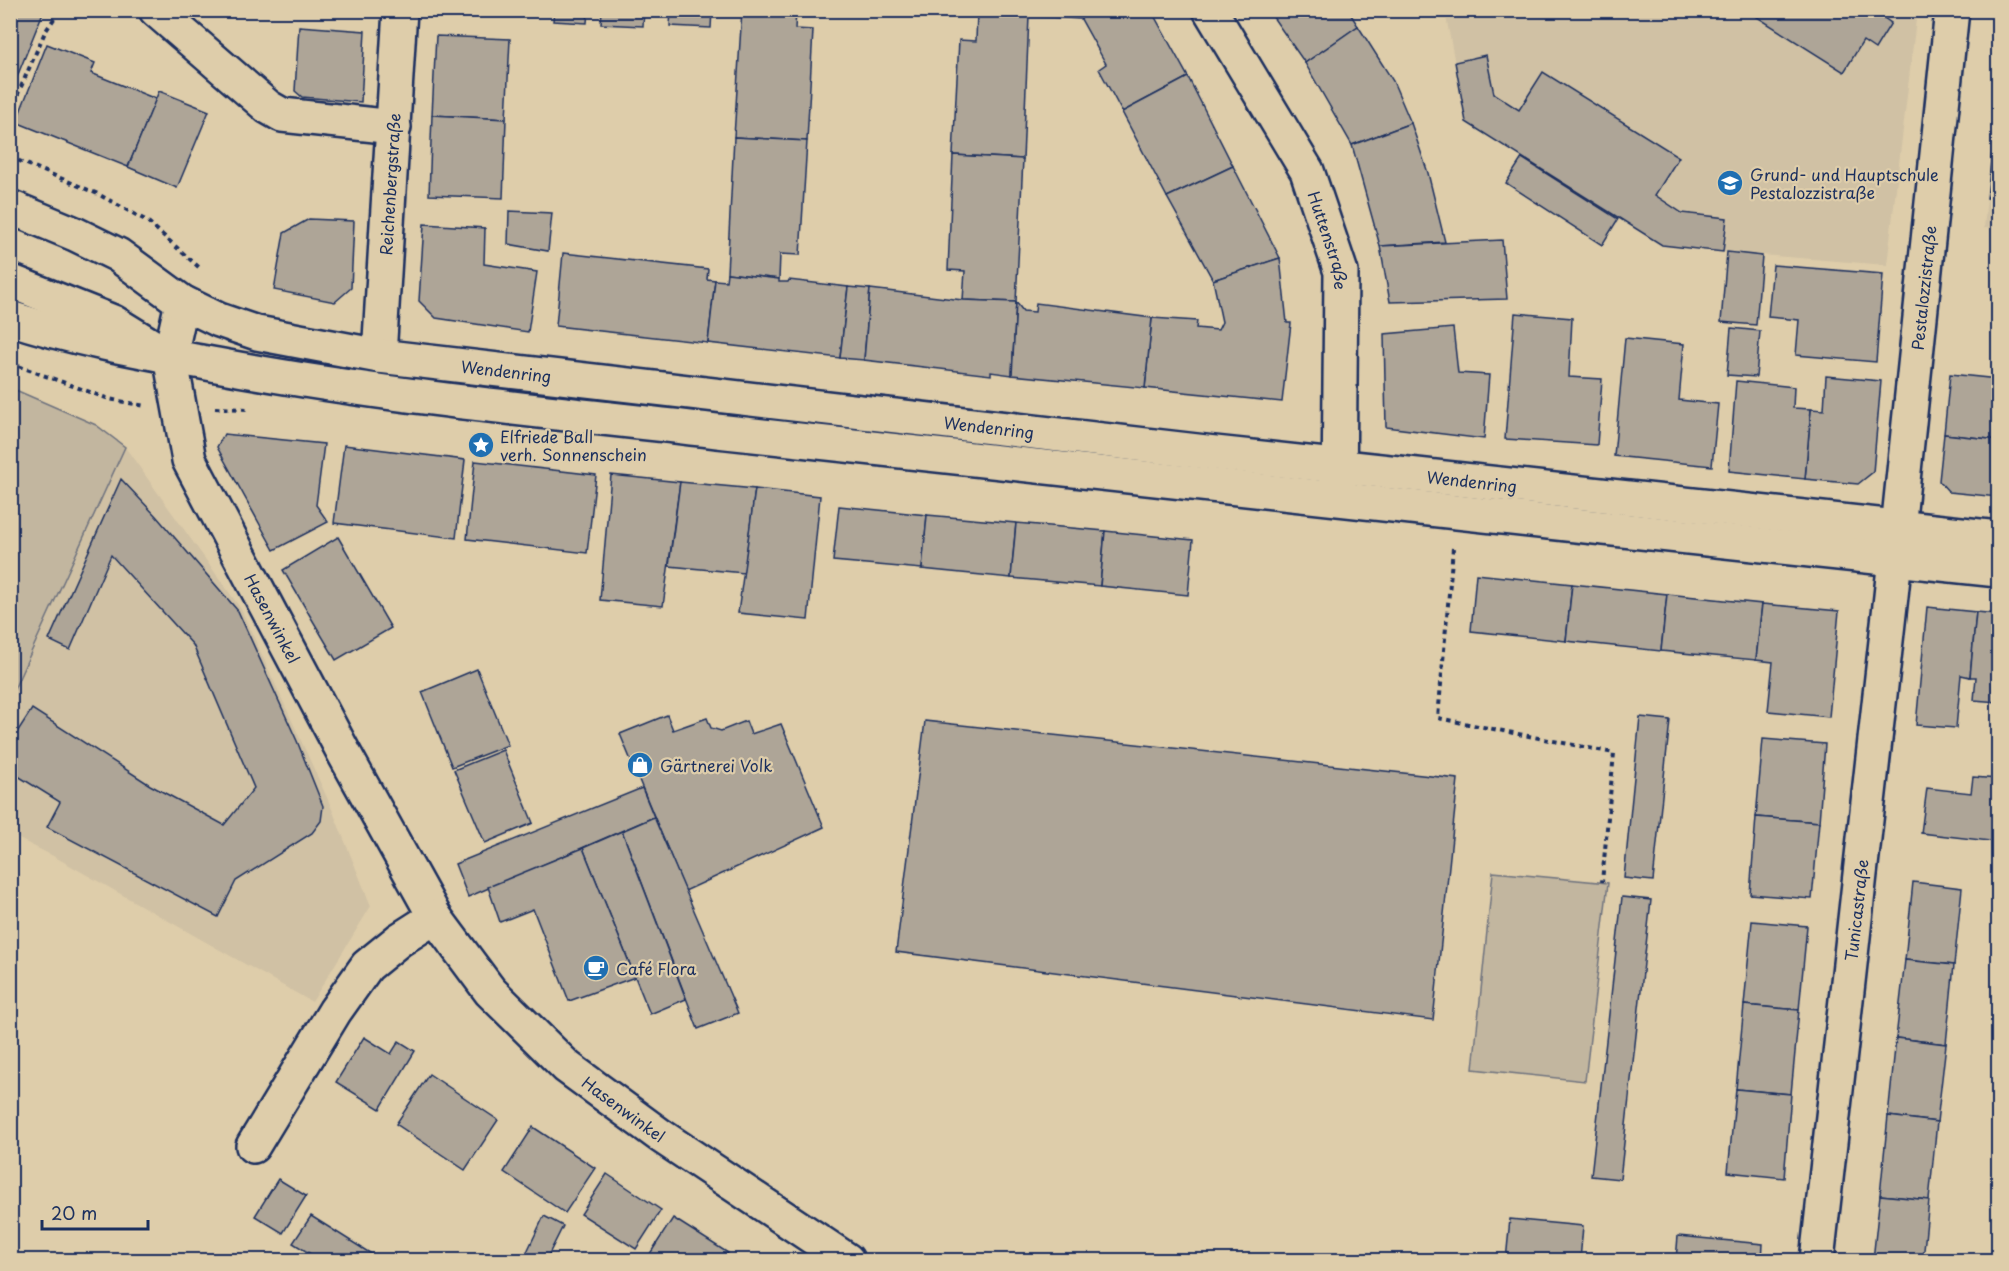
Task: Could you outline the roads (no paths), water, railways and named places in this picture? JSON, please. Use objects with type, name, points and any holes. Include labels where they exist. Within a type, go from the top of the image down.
[{"type":"main road","points":[[156,10],[268,107],[282,115],[394,127]]},
{"type":"main road","name":"Reichenbergstraße","points":[[380,356],[400,10]]},
{"type":"main road","name":"Huttenstraße","points":[[1210,10],[1307,171],[1341,272],[1338,499]]},
{"type":"main road","name":"Pestalozzistraße","points":[[1897,544],[1952,10]]},
{"type":"main road","name":"Wendenring","points":[[10,207],[118,255],[182,302],[219,320],[257,333],[380,356],[1340,466],[1897,544],[1998,570]]},
{"type":"main road","points":[[10,281],[113,322],[170,356]]},
{"type":"main road","name":"Hasenwinkel","points":[[182,302],[170,356],[189,460],[340,747],[435,917],[490,991],[567,1067],[660,1136],[847,1260]]},
{"type":"main road","name":"Wendenring","points":[[10,318],[77,336],[170,356],[388,393],[846,446],[1338,499],[1897,544],[1998,538]]},
{"type":"main road","name":"Tunicastraße","points":[[1817,1260],[1897,544]]},
{"type":"main road","points":[[253,1146],[335,1011],[367,966],[399,940],[435,917]]},
{"type":"place","name":"Grund- und Hauptschule Pestalozzistraße","points":[[1730,183]]},
{"type":"place","name":"Elfriede Ball verh. Sonnenschein","points":[[481,445]]},
{"type":"place","name":"Gärtnerei Volk","points":[[640,765]]},
{"type":"place","name":"Café Flora","points":[[596,968]]}]
